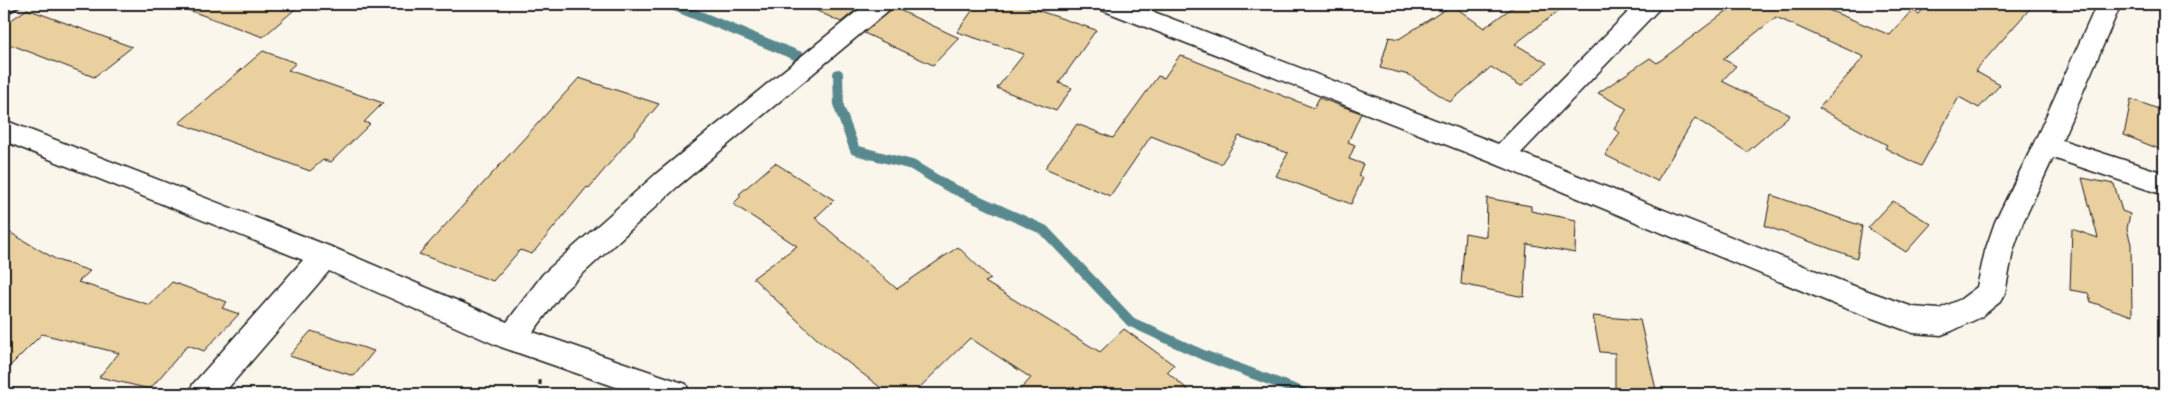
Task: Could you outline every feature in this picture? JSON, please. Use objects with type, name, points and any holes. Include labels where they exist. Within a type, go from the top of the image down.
[{"type":"street","points":[[512,338],[553,283],[667,180],[881,4]]},
{"type":"street","points":[[1110,4],[1157,11],[1502,156],[1844,295],[1913,320],[1941,322],[1971,308],[1990,293],[1999,251],[2009,222],[2046,145],[2109,4]]},
{"type":"street","points":[[1502,156],[1650,4]]},
{"type":"street","points":[[4,130],[324,256],[512,338],[675,394]]},
{"type":"street","points":[[2046,145],[2164,184]]},
{"type":"street","points":[[204,394],[324,256]]},
{"type":"lane","points":[[4,11],[15,4]]},
{"type":"building","points":[[180,4],[301,4],[263,37],[180,7]]},
{"type":"building","points":[[802,4],[863,4],[841,22]]},
{"type":"building","points":[[977,4],[1019,4],[1096,30],[1059,83],[1072,88],[1056,111],[997,88],[1024,54],[957,32]]},
{"type":"building","points":[[1517,4],[1568,4],[1515,44],[1547,63],[1521,86],[1491,67],[1450,102],[1409,75],[1380,68],[1389,37],[1399,39],[1452,5],[1484,28]]},
{"type":"building","points":[[1736,4],[1814,4],[1890,35],[1912,10],[1919,14],[1928,4],[2034,4],[1975,71],[2000,85],[1979,108],[1959,97],[1921,166],[1885,148],[1887,145],[1819,108],[1864,57],[1776,17],[1723,59],[1736,66],[1722,81],[1790,115],[1747,152],[1695,118],[1657,181],[1605,155],[1620,133],[1614,129],[1627,109],[1598,93],[1650,58],[1657,63]]},
{"type":"building","points":[[893,7],[959,38],[933,65],[864,33]]},
{"type":"building","points":[[27,9],[132,47],[94,77],[4,42],[4,25]]},
{"type":"building","points":[[263,51],[296,63],[288,70],[383,103],[364,122],[370,124],[331,162],[323,160],[310,171],[179,123]]},
{"type":"building","points":[[1180,55],[1314,108],[1319,98],[1361,113],[1348,142],[1355,145],[1349,159],[1363,164],[1358,176],[1363,178],[1351,204],[1276,176],[1288,153],[1239,136],[1221,164],[1151,136],[1110,196],[1045,168],[1077,124],[1113,138],[1158,76],[1164,78]]},
{"type":"building","points":[[579,78],[659,104],[532,254],[520,250],[493,281],[419,254]]},
{"type":"building","points":[[2131,99],[2164,111],[2164,151],[2124,135]]},
{"type":"building","points":[[775,163],[834,200],[815,218],[897,289],[958,247],[991,279],[985,282],[1100,352],[1124,329],[1174,365],[1167,372],[1193,394],[1016,394],[1031,378],[970,338],[913,394],[889,394],[816,338],[753,278],[797,246],[733,204],[741,196],[739,194]]},
{"type":"building","points":[[2082,178],[2114,184],[2122,211],[2130,214],[2127,229],[2131,244],[2132,316],[2091,302],[2088,293],[2070,290],[2072,229],[2098,238]]},
{"type":"building","points":[[1771,195],[1862,226],[1857,258],[1765,226]]},
{"type":"building","points":[[1487,198],[1531,206],[1531,211],[1576,220],[1575,253],[1527,244],[1524,297],[1461,284],[1465,233],[1486,237]]},
{"type":"building","points":[[1893,201],[1931,224],[1906,252],[1868,228]]},
{"type":"building","points":[[4,229],[57,260],[90,271],[78,282],[150,305],[172,282],[227,302],[222,308],[239,314],[204,351],[188,345],[150,389],[99,377],[119,353],[42,334],[4,372]]},
{"type":"building","points":[[1593,316],[1640,320],[1657,394],[1615,394],[1615,353],[1600,352]]},
{"type":"building","points":[[311,331],[374,351],[354,376],[289,356]]},
{"type":"waterway","points":[[670,4],[803,58]]},
{"type":"waterway","points":[[838,74],[839,107],[855,150],[912,165],[947,186],[1044,230],[1131,322],[1203,355],[1307,394]]}]
